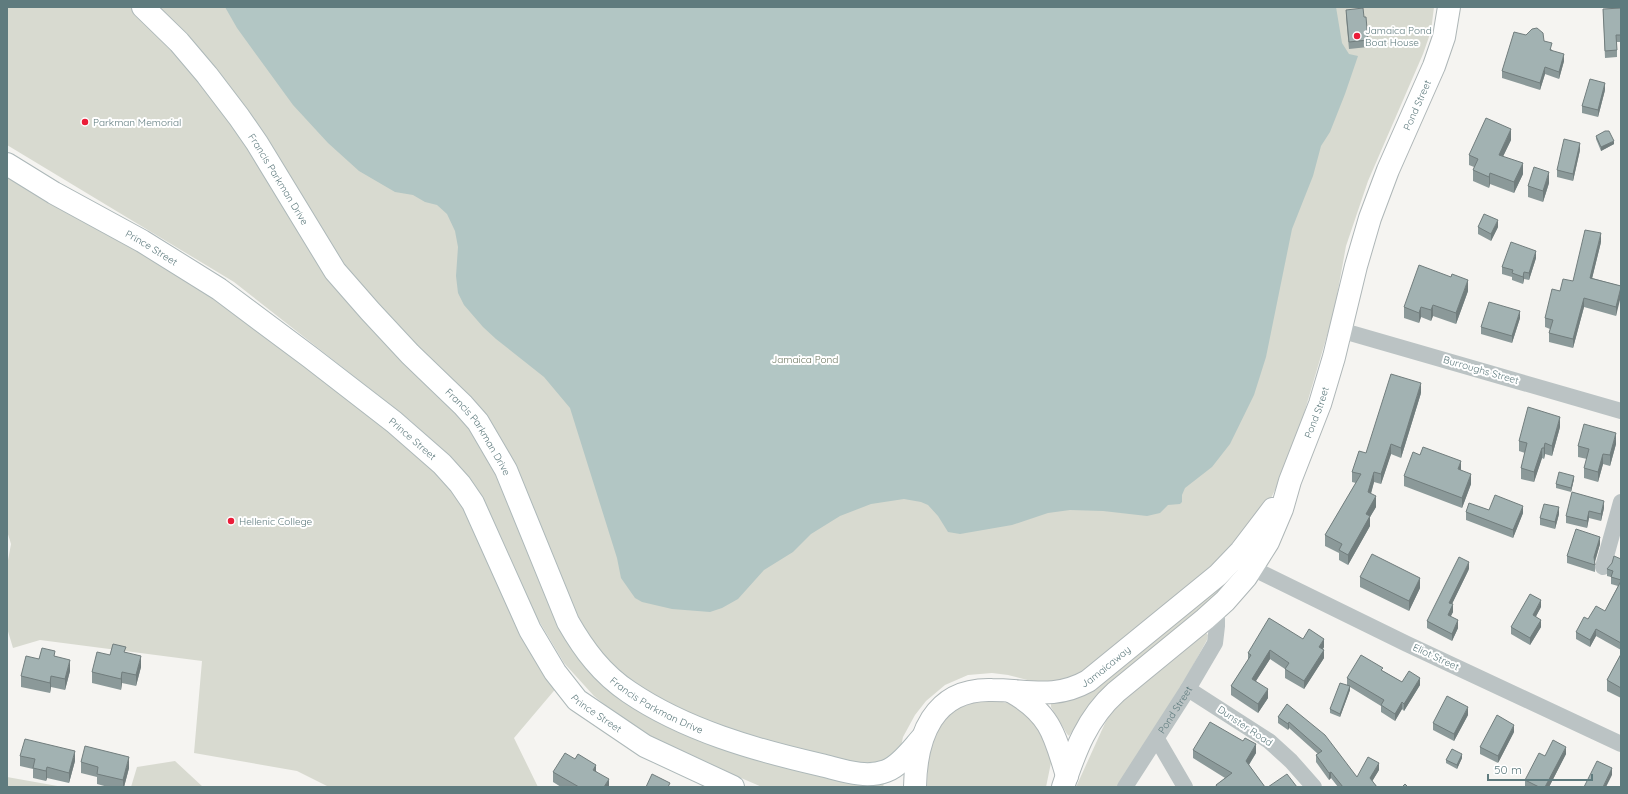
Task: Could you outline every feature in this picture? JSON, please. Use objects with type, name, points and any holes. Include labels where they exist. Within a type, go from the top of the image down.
[{"type":"main road","name":"Francis Parkman Drive","points":[[143,7],[179,42],[207,75],[239,117],[257,143],[335,271],[400,343],[463,405],[478,422],[506,470],[568,622],[581,644],[603,671],[644,702],[699,728],[758,748],[852,773],[883,787]]},
{"type":"main road","name":"Pond Street","points":[[1216,609],[1235,590],[1252,568],[1273,532],[1282,509],[1290,481],[1320,404],[1370,218],[1391,164],[1434,66],[1444,36],[1449,7]]},
{"type":"main road","name":"Prince Street","points":[[7,164],[54,193],[142,241],[219,289],[394,422],[442,464],[460,484],[473,503],[530,630],[555,672],[577,700],[645,746],[733,787]]},
{"type":"main road","name":"Jamaicaway","points":[[915,787],[916,762],[922,738],[934,716],[942,707],[957,697],[978,690],[1057,693],[1075,688],[1095,676],[1211,582],[1231,563],[1264,521],[1290,481]]},
{"type":"main road","points":[[1065,782],[1085,730],[1106,700],[1216,609]]},
{"type":"main road","points":[[1012,692],[1029,702],[1046,720],[1055,737],[1065,782]]},
{"type":"main road","name":"Francis Parkman Drive","points":[[852,773],[871,774],[887,771],[902,759],[922,738]]},
{"type":"street","name":"Burroughs Street","points":[[1340,330],[1621,411]]},
{"type":"street","points":[[1603,567],[1621,502]]},
{"type":"street","name":"Eliot Street","points":[[1252,568],[1407,644],[1621,744]]},
{"type":"street","name":"Pond Street","points":[[1126,787],[1188,689],[1214,643],[1218,626],[1216,609]]},
{"type":"street","name":"Dunster Road","points":[[1188,689],[1269,741],[1291,761],[1314,787]]},
{"type":"street","points":[[1157,739],[1186,787]]},
{"type":"green space","name":"Jamaica Pond","points":[[7,7],[1434,7],[1431,31],[1423,54],[1368,181],[1346,246],[1334,312],[1300,427],[1276,488],[1263,514],[1235,547],[1084,671],[1058,683],[1031,681],[1008,675],[992,673],[968,675],[945,685],[926,701],[915,715],[903,737],[900,751],[889,763],[883,787],[762,787],[662,744],[615,713],[594,696],[564,663],[533,611],[497,530],[456,463],[411,421],[234,282],[7,145]]},
{"type":"green space","name":"Hellenic College","points":[[7,176],[105,231],[224,305],[404,438],[458,498],[558,686],[514,738],[538,787],[329,787],[297,771],[194,753],[202,661],[40,640],[13,648],[7,628],[7,566],[11,544],[7,531]]},
{"type":"green space","points":[[1230,578],[1231,581],[1218,598],[1093,701],[1069,736],[1067,734],[1051,707],[1051,703],[1071,700],[1090,691]]},
{"type":"green space","points":[[1206,633],[1208,635],[1207,640],[1179,691],[1117,787],[1076,787],[1111,710]]},
{"type":"green space","points":[[994,700],[1015,705],[1037,721],[1052,758],[1046,787],[927,787],[928,756],[934,731],[955,709],[973,703]]},
{"type":"green space","points":[[175,761],[203,787],[131,787],[137,767]]},
{"type":"green space","points":[[7,777],[63,787],[7,787]]},
{"type":"shaded area","name":"Jamaica Pond","points":[[225,7],[1336,7],[1342,43],[1349,54],[1358,56],[1330,132],[1321,146],[1313,176],[1292,229],[1266,357],[1254,395],[1230,444],[1212,467],[1185,488],[1182,495],[1182,502],[1180,504],[1168,505],[1160,513],[1147,516],[1103,511],[1070,510],[1048,513],[1012,525],[960,534],[948,532],[938,516],[928,505],[921,502],[904,499],[871,504],[840,516],[811,534],[793,552],[764,570],[738,599],[722,608],[710,612],[672,609],[642,602],[635,598],[621,578],[617,558],[570,408],[544,377],[496,339],[483,327],[464,305],[458,293],[456,276],[458,247],[455,231],[447,214],[437,205],[425,202],[413,195],[395,192],[359,171],[328,143],[293,105],[237,28]]},
{"type":"building","name":"Jamaica Pond Boat House","points":[[1363,8],[1364,17],[1366,17],[1368,40],[1349,42],[1346,10]]},
{"type":"building","points":[[1621,8],[1621,35],[1616,35],[1617,50],[1605,51],[1603,9]]},
{"type":"building","points":[[1537,28],[1543,33],[1544,41],[1552,43],[1550,50],[1564,54],[1559,72],[1545,67],[1540,83],[1502,71],[1514,32],[1526,35],[1532,29]]},
{"type":"building","points":[[1590,79],[1605,83],[1598,110],[1582,106]]},
{"type":"building","points":[[1486,118],[1511,129],[1499,155],[1523,163],[1514,182],[1490,173],[1489,177],[1473,170],[1478,159],[1469,155]]},
{"type":"building","points":[[1605,131],[1609,131],[1614,141],[1601,147],[1596,136]]},
{"type":"building","points":[[1564,139],[1580,143],[1573,174],[1557,170]]},
{"type":"building","points":[[1534,167],[1549,172],[1543,191],[1528,186]]},
{"type":"building","points":[[1484,214],[1498,220],[1491,234],[1478,227]]},
{"type":"building","points":[[1585,230],[1601,233],[1590,278],[1621,287],[1616,307],[1584,298],[1573,339],[1549,333],[1553,320],[1545,318],[1552,289],[1560,291],[1563,279],[1573,281]]},
{"type":"building","points":[[1511,242],[1536,251],[1529,273],[1524,272],[1523,277],[1512,273],[1513,270],[1502,267]]},
{"type":"building","points":[[1419,265],[1451,277],[1452,274],[1468,280],[1456,313],[1433,305],[1431,310],[1421,307],[1419,313],[1404,307]]},
{"type":"building","points":[[1489,302],[1520,311],[1512,336],[1481,327]]},
{"type":"building","points":[[1391,374],[1421,383],[1401,448],[1391,444],[1381,474],[1374,472],[1368,492],[1376,496],[1366,514],[1370,516],[1348,555],[1339,550],[1342,544],[1325,535],[1361,474],[1352,472],[1359,451],[1366,453]]},
{"type":"building","points":[[1528,407],[1560,417],[1552,446],[1545,443],[1534,472],[1521,468],[1527,443],[1519,441]]},
{"type":"building","points":[[1584,424],[1616,433],[1610,455],[1603,454],[1598,472],[1584,468],[1589,449],[1578,446]]},
{"type":"building","points":[[1423,447],[1461,461],[1458,469],[1471,474],[1462,498],[1404,476],[1413,452],[1420,455]]},
{"type":"building","points":[[1559,472],[1574,476],[1571,488],[1556,484]]},
{"type":"building","points":[[1572,492],[1604,501],[1601,514],[1589,511],[1587,521],[1566,516]]},
{"type":"building","points":[[1495,495],[1523,506],[1513,530],[1466,512],[1469,503],[1489,510]]},
{"type":"building","points":[[1544,504],[1559,507],[1555,522],[1540,518]]},
{"type":"building","points":[[1576,529],[1600,537],[1594,557],[1595,565],[1567,556]]},
{"type":"building","points":[[1372,554],[1420,578],[1409,601],[1360,577]]},
{"type":"building","points":[[1614,556],[1621,559],[1621,580],[1611,577],[1613,571],[1607,569],[1612,563]]},
{"type":"building","points":[[1459,557],[1469,562],[1449,603],[1453,604],[1448,615],[1458,620],[1452,634],[1427,621]]},
{"type":"building","points":[[1621,581],[1621,643],[1596,629],[1590,640],[1576,632],[1584,617],[1588,619],[1596,606],[1605,611]]},
{"type":"building","points":[[1530,594],[1541,600],[1533,615],[1541,620],[1530,638],[1511,627]]},
{"type":"building","points":[[1269,618],[1303,639],[1309,629],[1324,639],[1319,647],[1324,650],[1304,681],[1285,669],[1289,663],[1270,650],[1252,679],[1268,689],[1258,704],[1231,686],[1251,655],[1248,653]]},
{"type":"building","points":[[113,644],[126,647],[124,652],[141,656],[136,675],[122,672],[121,679],[92,672],[97,652],[110,655]]},
{"type":"building","points":[[42,648],[55,651],[54,656],[70,660],[65,679],[51,676],[50,683],[21,676],[26,656],[39,659]]},
{"type":"building","points":[[1621,654],[1621,688],[1607,680]]},
{"type":"building","points":[[1361,655],[1383,668],[1381,670],[1402,682],[1409,671],[1420,678],[1404,704],[1402,702],[1395,714],[1381,705],[1384,700],[1347,678]]},
{"type":"building","points":[[1340,683],[1350,686],[1340,714],[1330,709]]},
{"type":"building","points":[[1447,696],[1468,707],[1454,734],[1433,723]]},
{"type":"building","points":[[1287,704],[1325,735],[1357,777],[1368,757],[1379,763],[1370,778],[1377,787],[1343,787],[1331,772],[1329,773],[1316,755],[1322,751],[1289,722],[1288,724],[1278,717]]},
{"type":"building","points":[[1497,715],[1514,725],[1498,756],[1480,747]]},
{"type":"building","points":[[1210,722],[1243,741],[1245,738],[1256,744],[1246,761],[1265,787],[1217,787],[1216,785],[1232,773],[1193,750]]},
{"type":"building","points":[[25,739],[75,751],[69,773],[47,767],[46,771],[33,768],[35,759],[20,756]]},
{"type":"building","points":[[1553,740],[1566,747],[1545,787],[1539,787],[1525,780],[1539,753],[1545,756]]},
{"type":"building","points":[[85,746],[129,757],[123,780],[97,774],[98,767],[81,762]]},
{"type":"building","points":[[1452,749],[1462,754],[1457,765],[1446,760]]},
{"type":"building","points":[[565,753],[575,759],[578,754],[596,765],[593,770],[609,779],[604,787],[579,787],[553,772]]},
{"type":"building","points":[[1597,761],[1612,768],[1603,787],[1584,787]]},
{"type":"building","points":[[652,774],[670,783],[668,787],[646,787]]},
{"type":"building","points":[[1287,774],[1297,787],[1268,787]]},
{"type":"place","name":"Jamaica Pond Boat House","points":[[1357,36]]},
{"type":"place","name":"Parkman Memorial","points":[[85,122]]},
{"type":"place","name":"Hellenic College","points":[[231,521]]}]
